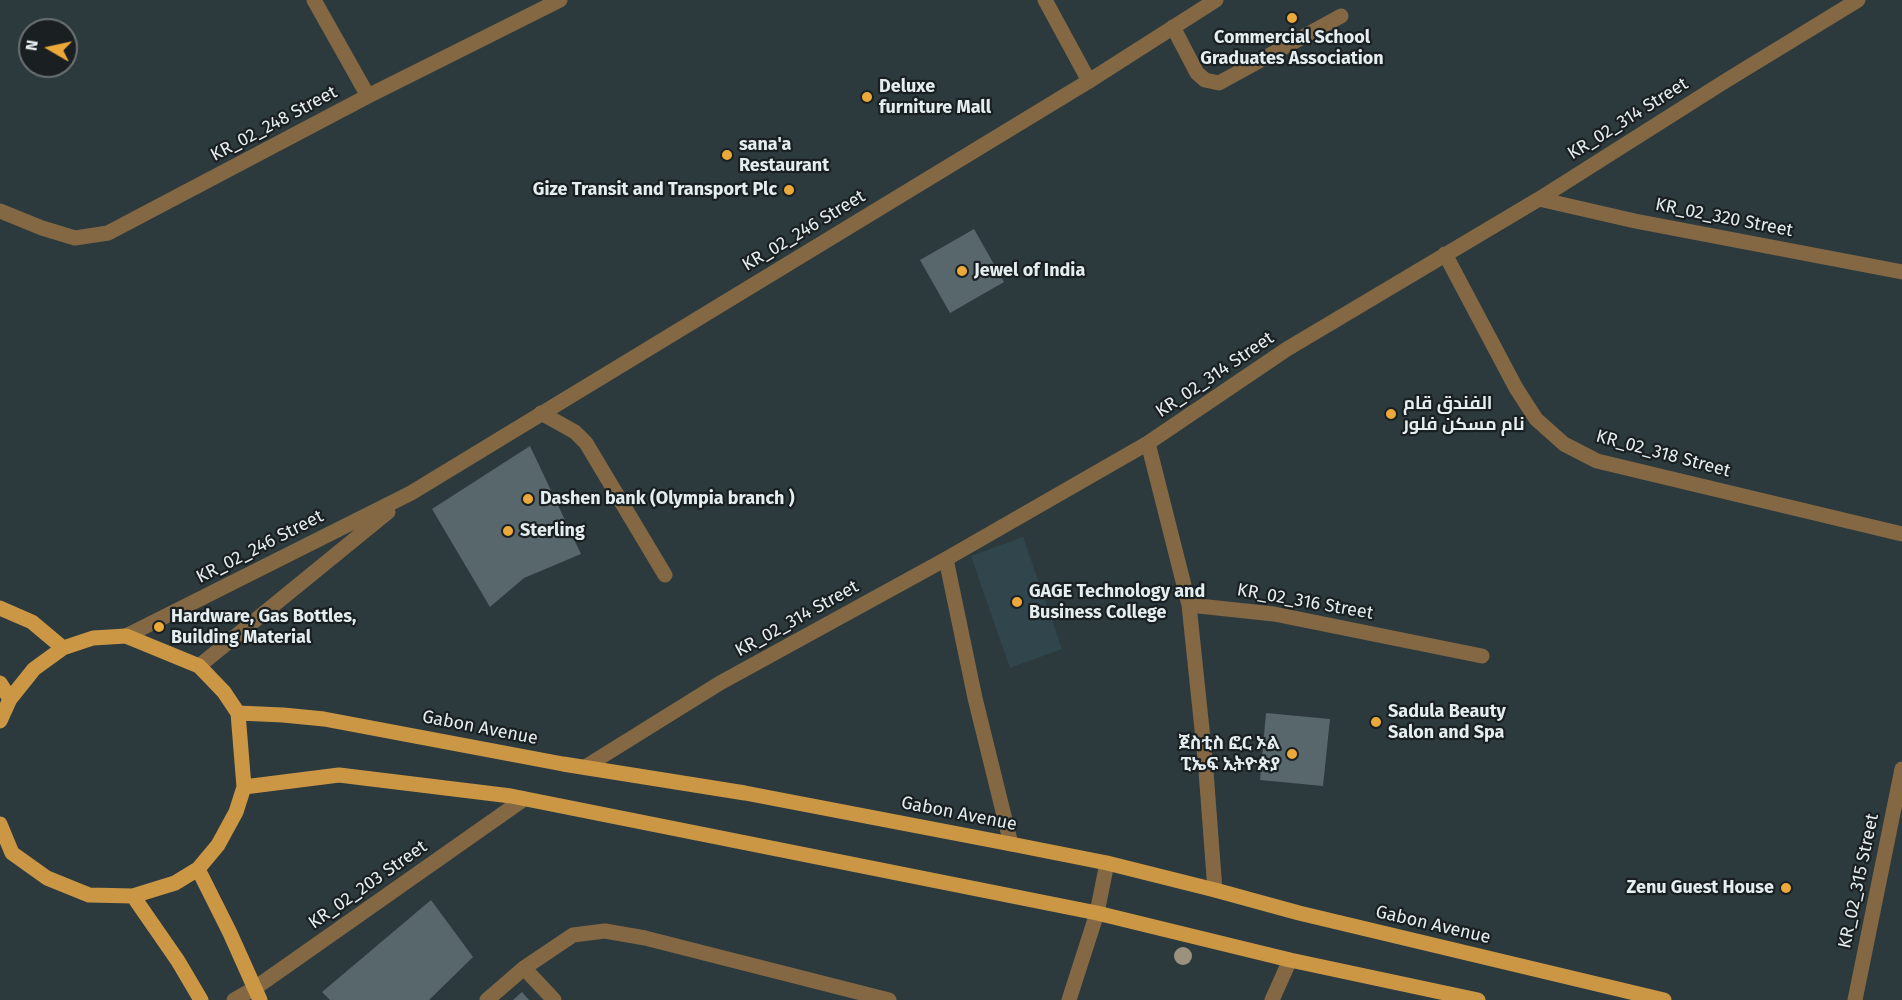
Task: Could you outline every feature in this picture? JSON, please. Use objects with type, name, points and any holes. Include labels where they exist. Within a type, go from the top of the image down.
[{"type":"main road","points":[[0,608],[32,622],[63,648]]},
{"type":"main road","points":[[0,721],[10,699],[34,669],[63,648],[93,638],[126,636],[199,666],[224,692],[238,713],[244,787],[236,812],[218,845],[198,869],[175,883],[133,897],[88,895],[47,878],[6,853],[0,824]]},
{"type":"main road","points":[[0,683],[10,699]]},
{"type":"main road","name":"Gabon Avenue","points":[[238,713],[324,719],[585,767],[745,793],[1107,863],[1299,913],[1664,1000]]},
{"type":"main road","points":[[244,787],[339,775],[524,799],[1097,913],[1290,960],[1478,1000]]},
{"type":"main road","points":[[198,869],[257,994]]},
{"type":"main road","points":[[133,897],[178,961],[201,1000]]},
{"type":"street","points":[[314,0],[368,96]]},
{"type":"street","name":"KR_02_248 Street","points":[[0,211],[75,238],[108,233],[368,96],[560,0]]},
{"type":"street","points":[[1045,0],[1089,81]]},
{"type":"street","name":"KR_02_246 Street","points":[[126,636],[411,493],[1089,81],[1216,0]]},
{"type":"street","name":"KR_02_314 Street","points":[[585,767],[720,683],[946,559],[1148,443],[1287,349],[1539,199],[1858,0]]},
{"type":"street","points":[[1173,27],[1197,73],[1205,80],[1219,83],[1341,16]]},
{"type":"street","name":"KR_02_320 Street","points":[[1539,199],[1635,221],[1902,272]]},
{"type":"street","name":"KR_02_318 Street","points":[[1445,254],[1516,388],[1536,419],[1564,444],[1597,461],[1902,534]]},
{"type":"street","points":[[542,413],[575,432],[586,443],[664,575]]},
{"type":"street","points":[[1148,443],[1189,605],[1205,758],[1215,890]]},
{"type":"street","name":"KR_02_246 Street","points":[[199,666],[411,493]]},
{"type":"street","points":[[946,559],[975,698],[1011,844]]},
{"type":"street","name":"KR_02_316 Street","points":[[1189,605],[1274,614],[1482,656]]},
{"type":"street","name":"KR_02_315 Street","points":[[1855,1000],[1902,769]]},
{"type":"street","name":"KR_02_203 Street","points":[[234,1000],[257,994],[524,799]]},
{"type":"street","points":[[1069,1000],[1097,913],[1107,863]]},
{"type":"street","points":[[487,1000],[524,968],[573,935],[605,931],[645,938],[889,1000]]},
{"type":"street","points":[[1272,1000],[1290,960]]},
{"type":"street","points":[[524,968],[554,1000]]},
{"type":"shaded area","name":"GAGE Technology and Business College","points":[[1023,537],[1062,649],[1010,668],[971,556]]},
{"type":"building","name":"Jewel of India","points":[[974,229],[1004,282],[950,313],[920,260]]},
{"type":"building","name":"Sterling","points":[[530,446],[581,554],[524,578],[490,607],[432,509]]},
{"type":"building","points":[[1266,713],[1330,719],[1323,786],[1260,780]]},
{"type":"building","points":[[431,900],[473,957],[429,1000],[330,1000],[322,992]]},
{"type":"building","points":[[522,992],[529,1000],[513,1000]]},
{"type":"place","name":"Commercial School Graduates Association","points":[[1292,18]]},
{"type":"place","name":"Deluxe furniture Mall","points":[[867,97]]},
{"type":"place","name":"sana'a Restaurant","points":[[727,155]]},
{"type":"place","name":"Gize Transit and Transport Plc","points":[[789,190]]},
{"type":"place","name":"Jewel of India","points":[[962,271]]},
{"type":"place","name":"الفندق قام نام مسكن فلور","points":[[1391,414]]},
{"type":"place","name":"Dashen bank (Olympia branch )","points":[[528,499]]},
{"type":"place","name":"Sterling","points":[[508,531]]},
{"type":"place","name":"GAGE Technology and Business College","points":[[1017,602]]},
{"type":"place","name":"Hardware, Gas Bottles, Building Material","points":[[159,627]]},
{"type":"place","name":"Sadula Beauty Salon and Spa","points":[[1376,722]]},
{"type":"place","name":"ጀስቲስ ፎር ኦል ፒኤፍ ኢትዮጵያ","points":[[1292,754]]},
{"type":"place","name":"Zenu Guest House","points":[[1786,888]]}]
